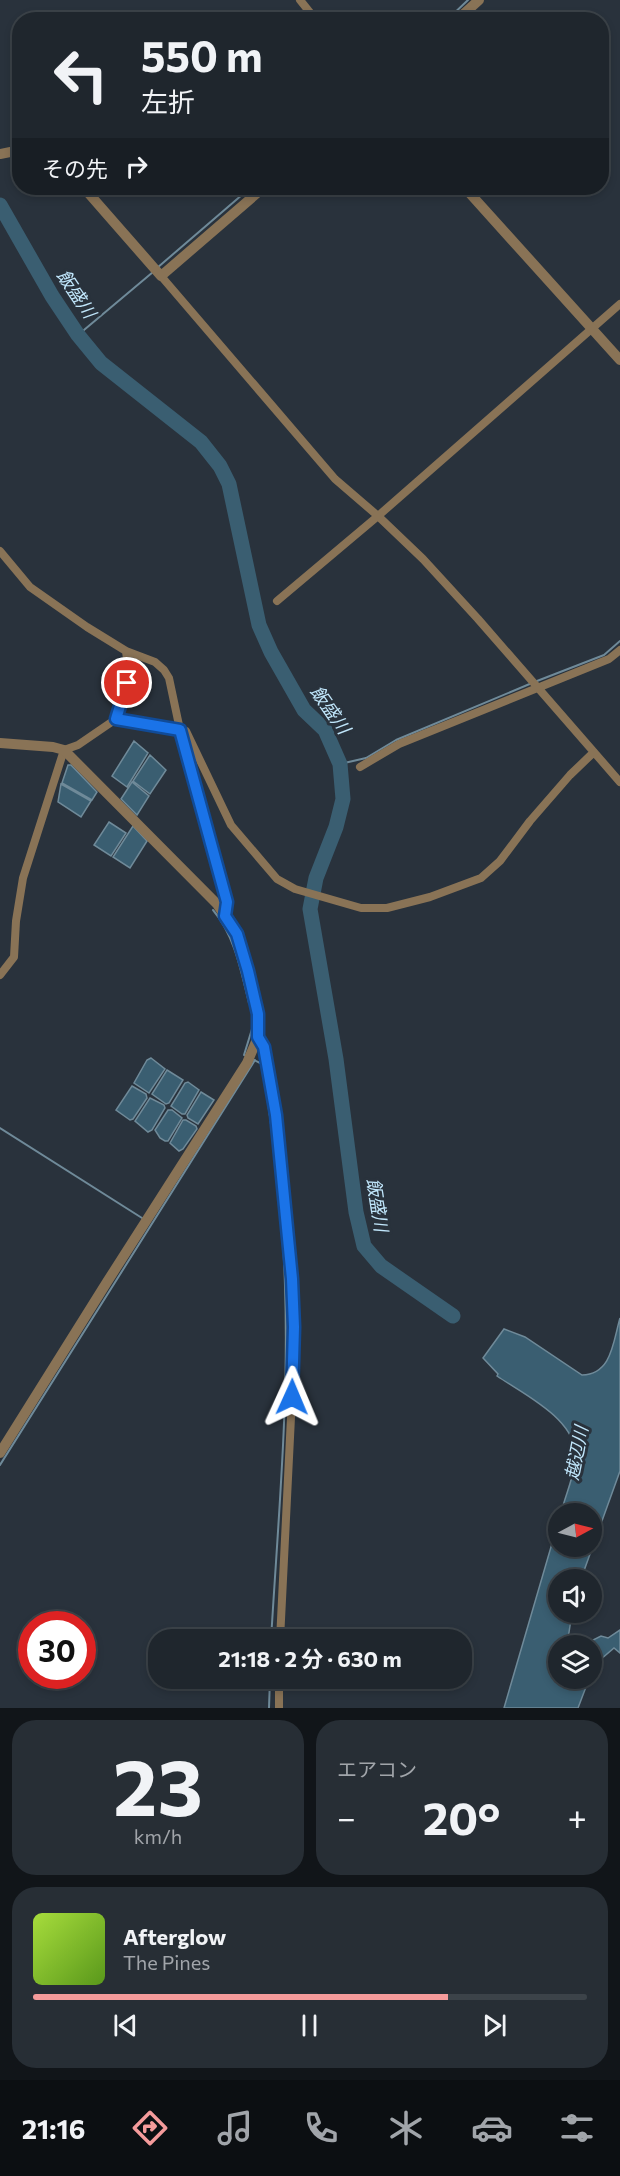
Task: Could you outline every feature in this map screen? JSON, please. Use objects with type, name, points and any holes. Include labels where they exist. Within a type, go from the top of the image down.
[{"type":"street","points":[[300,0],[310,12]]},
{"type":"street","points":[[466,12],[479,0]]},
{"type":"street","points":[[90,195],[335,479],[423,559],[620,782]]},
{"type":"street","points":[[161,276],[255,195]]},
{"type":"street","points":[[471,195],[620,360]]},
{"type":"street","points":[[277,601],[378,516],[620,304]]},
{"type":"street","points":[[0,551],[30,587],[126,651],[155,662],[169,678],[180,730],[227,902],[225,916]]},
{"type":"street","points":[[360,767],[399,744],[609,659],[620,650]]},
{"type":"street","points":[[64,750],[78,745],[116,719],[127,683],[129,668],[126,651]]},
{"type":"street","points":[[116,719],[186,731],[231,825],[277,879],[295,889],[361,908],[387,908],[430,897],[481,878],[500,861],[530,821],[570,775],[594,752]]},
{"type":"street","points":[[0,743],[64,750],[217,904],[237,934],[258,1014],[258,1037],[247,1063],[0,1454]]},
{"type":"street","points":[[0,975],[14,957],[16,921],[23,878],[64,750]]},
{"type":"street","points":[[258,1037],[264,1047],[276,1115],[292,1279],[294,1327],[281,1629]]},
{"type":"street","points":[[279,1689],[279,1708]]},
{"type":"water","points":[[134,741],[148,753],[127,787],[112,776]]},
{"type":"water","points":[[150,755],[166,770],[150,794],[133,781]]},
{"type":"water","points":[[68,765],[71,765],[97,792],[92,800],[62,783]]},
{"type":"water","points":[[132,782],[149,796],[137,815],[121,799]]},
{"type":"water","points":[[61,784],[91,801],[81,817],[58,802]]},
{"type":"water","points":[[109,822],[126,833],[111,856],[94,845]]},
{"type":"water","points":[[133,826],[147,841],[130,868],[113,857]]},
{"type":"water","points":[[151,1058],[165,1069],[149,1093],[134,1083],[147,1060]]},
{"type":"water","points":[[167,1070],[183,1080],[169,1103],[166,1104],[152,1094]]},
{"type":"water","points":[[188,1082],[199,1090],[185,1114],[182,1114],[171,1106],[185,1083]]},
{"type":"water","points":[[132,1086],[146,1094],[147,1098],[130,1120],[116,1110]]},
{"type":"water","points":[[201,1092],[214,1100],[198,1124],[187,1115]]},
{"type":"water","points":[[150,1098],[164,1105],[165,1108],[152,1130],[148,1132],[135,1121]]},
{"type":"water","points":[[168,1110],[172,1110],[182,1118],[168,1141],[165,1141],[155,1130]]},
{"type":"water","points":[[183,1120],[196,1126],[197,1129],[183,1149],[179,1151],[170,1143]]},
{"type":"water","name":"越辺川","points":[[620,1318],[620,1471],[602,1521],[602,1503],[564,1503],[575,1464],[575,1449],[570,1435],[550,1412],[497,1376],[498,1374],[483,1358],[504,1329],[525,1337],[582,1375],[600,1369],[610,1355]]},
{"type":"water","points":[[548,1557],[589,1557],[585,1569],[548,1569],[548,1623],[570,1623],[569,1635],[548,1635],[548,1689],[585,1689],[578,1708],[504,1708]]},
{"type":"water","points":[[620,1630],[620,1653],[614,1648],[602,1658],[602,1636],[608,1638]]},
{"type":"waterway","points":[[455,12],[468,0]]},
{"type":"waterway","points":[[157,268],[242,195]]},
{"type":"waterway","name":"飯盛川","points":[[0,205],[52,296],[78,335],[101,363],[201,442],[220,466],[229,484],[259,625],[271,652],[304,710],[325,730],[340,764],[343,799],[336,827],[316,878],[310,909],[336,1059],[356,1212],[364,1246],[381,1266],[453,1316]]},
{"type":"waterway","points":[[78,335],[153,272]]},
{"type":"waterway","points":[[537,681],[604,655],[620,641]]},
{"type":"waterway","points":[[340,764],[366,758],[396,740],[532,683]]},
{"type":"waterway","points":[[213,910],[232,942],[249,1003]]},
{"type":"waterway","points":[[247,1056],[244,1055],[252,1029],[252,1014]]},
{"type":"waterway","points":[[252,1059],[262,1064],[270,1119],[280,1202],[285,1286],[284,1419],[272,1629]]},
{"type":"waterway","points":[[0,1465],[255,1060]]},
{"type":"waterway","points":[[0,1128],[142,1218]]},
{"type":"waterway","points":[[269,1708],[270,1689]]},
{"type":"route","points":[[127,683],[116,719],[180,730],[227,902],[225,916],[237,934],[258,1014],[258,1037],[264,1047],[276,1115],[292,1279],[294,1327],[292,1397]]}]
